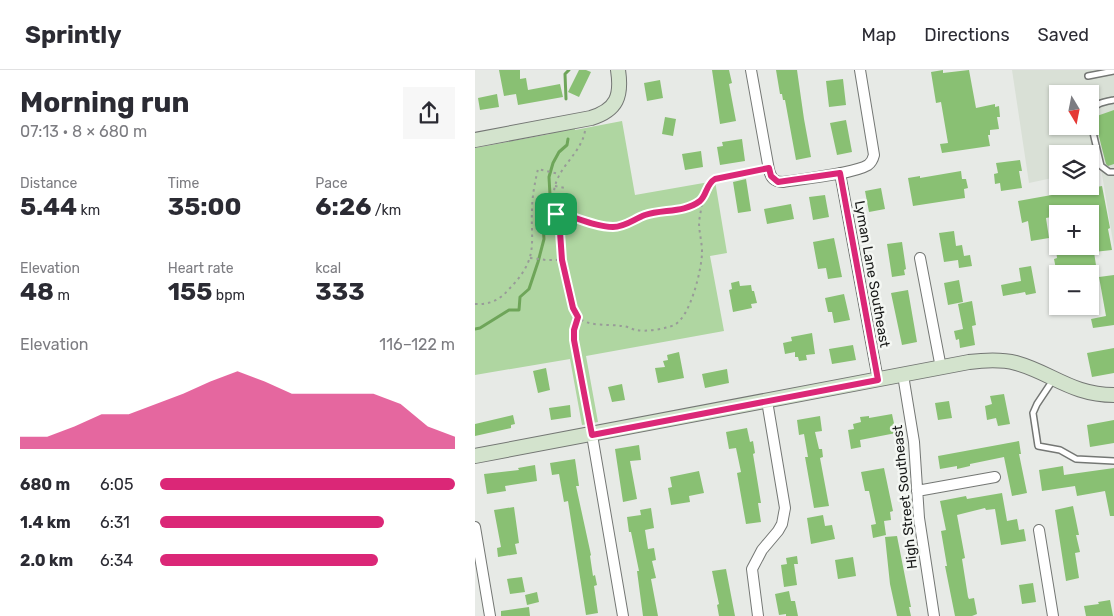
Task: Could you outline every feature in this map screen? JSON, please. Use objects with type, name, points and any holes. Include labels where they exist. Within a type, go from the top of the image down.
[{"type":"main road","points":[[475,140],[591,118],[607,112],[617,99],[619,88],[618,70]]},
{"type":"main road","points":[[475,456],[969,362],[1014,362],[1083,391],[1114,396]]},
{"type":"street","points":[[751,70],[769,168],[773,179],[778,182],[840,173],[864,167],[872,161],[874,155],[860,70]]},
{"type":"street","name":"Lyman Lane Southeast","points":[[840,173],[878,380]]},
{"type":"street","points":[[920,258],[941,368]]},
{"type":"street","name":"High Street Southeast","points":[[903,375],[914,436],[921,535],[934,616]]},
{"type":"street","points":[[758,616],[752,569],[762,550],[782,524],[785,508],[767,400]]},
{"type":"street","points":[[592,435],[623,616]]},
{"type":"street","points":[[917,491],[995,477]]},
{"type":"street","points":[[475,527],[490,616]]},
{"type":"street","points":[[1039,530],[1053,616]]},
{"type":"lane","points":[[1087,76],[1114,71]]},
{"type":"lane","points":[[1099,103],[1114,100]]},
{"type":"lane","points":[[1094,135],[1101,166],[1109,172],[1114,172]]},
{"type":"lane","points":[[1053,379],[1033,413],[1038,446],[1060,450],[1076,459],[1114,461]]},
{"type":"path","points":[[585,128],[582,141],[559,174],[554,196],[562,260],[573,308],[578,317],[589,322],[638,330],[668,326],[680,321],[688,307],[701,263],[702,250],[699,225],[701,200],[709,184],[715,179],[769,168]]},
{"type":"path","points":[[475,304],[492,302],[505,294],[522,274],[530,258],[533,240],[532,202],[538,168],[559,174]]},
{"type":"path","points":[[555,186],[565,188]]},
{"type":"path","points":[[556,214],[561,213],[614,227],[623,226],[648,214],[685,208],[701,200]]},
{"type":"path","points":[[561,213],[563,205]]},
{"type":"path","points":[[530,258],[562,260]]},
{"type":"path","points":[[578,317],[574,330],[574,340],[592,435]]},
{"type":"shaded area","points":[[1012,70],[1114,70],[1114,248],[1101,168],[1099,168],[1099,145],[1049,145],[1049,179],[1029,183]]},
{"type":"green space","points":[[622,121],[635,195],[715,181],[727,253],[710,256],[724,331],[586,356],[598,422],[582,425],[570,359],[475,375],[475,148],[550,134],[551,130],[575,126],[575,130]]},
{"type":"building","points":[[499,70],[520,70],[520,79],[526,78],[528,90],[560,84],[563,97],[518,105],[516,94],[504,96]]},
{"type":"building","points":[[579,70],[591,72],[579,97],[568,92]]},
{"type":"building","points":[[712,70],[729,70],[732,83],[729,84],[736,121],[720,124]]},
{"type":"building","points":[[776,70],[797,70],[811,157],[796,160],[785,100],[783,100],[782,94],[780,94]]},
{"type":"building","points":[[943,70],[943,73],[969,70],[976,108],[995,104],[995,107],[999,106],[1000,117],[997,117],[999,129],[990,130],[990,135],[988,135],[990,146],[942,153],[940,144],[948,143],[941,102],[936,103],[931,72]]},
{"type":"building","points":[[843,79],[846,105],[829,107],[826,81]]},
{"type":"building","points":[[660,80],[663,98],[647,101],[644,83]]},
{"type":"building","points":[[497,94],[499,107],[480,110],[478,98]]},
{"type":"building","points":[[1114,110],[1114,164],[1108,166],[1099,135],[1099,115]]},
{"type":"building","points":[[665,117],[676,119],[673,136],[662,134]]},
{"type":"building","points":[[846,120],[852,152],[837,155],[830,123]]},
{"type":"building","points":[[742,139],[745,161],[720,165],[717,147],[723,146],[722,142]]},
{"type":"building","points":[[701,151],[703,167],[685,170],[682,154]]},
{"type":"building","points":[[1020,160],[1022,171],[1019,171],[1022,188],[1001,191],[1000,183],[995,184],[994,174],[998,173],[996,163]]},
{"type":"building","points":[[961,171],[962,179],[966,179],[968,188],[964,189],[965,198],[913,206],[908,178],[920,176],[920,178]]},
{"type":"building","points":[[746,179],[751,211],[738,213],[733,182]]},
{"type":"building","points":[[1102,186],[1112,250],[1099,251],[1099,205],[1049,205],[1049,217],[1046,218],[1049,238],[1031,241],[1028,221],[1022,223],[1018,201],[1052,195],[1099,195],[1099,187]]},
{"type":"building","points":[[881,188],[885,209],[869,212],[865,191]]},
{"type":"building","points":[[825,195],[829,217],[813,220],[809,197]]},
{"type":"building","points":[[791,204],[794,219],[767,224],[764,209]]},
{"type":"building","points":[[954,231],[956,246],[962,245],[964,256],[970,255],[972,266],[959,268],[958,260],[944,262],[939,233]]},
{"type":"building","points":[[834,238],[842,277],[828,279],[826,268],[818,269],[813,242]]},
{"type":"building","points":[[902,242],[906,269],[904,270],[905,275],[892,277],[887,244]]},
{"type":"building","points":[[1057,255],[1094,255],[1096,265],[1055,265],[1054,259],[1057,258]]},
{"type":"building","points":[[1031,266],[1036,293],[1026,295],[1025,292],[1003,296],[1001,285],[1021,281],[1019,268]]},
{"type":"building","points":[[1114,275],[1114,325],[1093,328],[1091,319],[1106,316],[1099,277]]},
{"type":"building","points":[[959,280],[963,302],[948,305],[944,283]]},
{"type":"building","points":[[739,281],[740,286],[751,285],[757,303],[751,304],[752,308],[733,312],[729,290],[732,289],[731,283]]},
{"type":"building","points":[[908,290],[917,342],[902,345],[891,293]]},
{"type":"building","points":[[844,294],[850,320],[834,323],[832,312],[828,312],[825,298]]},
{"type":"building","points":[[972,301],[976,325],[972,326],[975,345],[960,348],[959,339],[956,340],[954,331],[963,329],[958,304]]},
{"type":"building","points":[[812,333],[815,354],[806,355],[807,360],[799,361],[798,357],[795,357],[795,352],[785,354],[783,343],[792,341],[791,337]]},
{"type":"building","points":[[853,345],[856,360],[832,364],[829,349]]},
{"type":"building","points":[[1114,348],[1114,373],[1092,377],[1087,353]]},
{"type":"building","points":[[679,352],[684,378],[658,383],[655,368],[665,367],[663,361],[668,360],[667,355]]},
{"type":"building","points":[[546,368],[550,390],[538,393],[533,371]]},
{"type":"building","points":[[727,369],[729,383],[705,388],[702,374]]},
{"type":"building","points":[[622,384],[625,400],[612,402],[608,387]]},
{"type":"building","points":[[1004,394],[1010,424],[998,426],[996,418],[987,420],[985,406],[992,404],[990,396]]},
{"type":"building","points":[[949,401],[952,418],[938,420],[935,403]]},
{"type":"building","points":[[570,405],[571,417],[551,420],[549,408]]},
{"type":"building","points":[[892,414],[896,433],[860,440],[861,447],[851,449],[848,430],[854,429],[853,424],[861,422],[860,417],[869,416],[869,418]]},
{"type":"building","points":[[513,415],[515,424],[511,425],[511,428],[475,436],[475,424]]},
{"type":"building","points":[[820,416],[822,431],[815,432],[819,449],[822,449],[823,457],[820,458],[829,506],[814,508],[805,457],[808,457],[804,434],[799,435],[797,420]]},
{"type":"building","points":[[1114,420],[1114,443],[1090,447],[1087,425]]},
{"type":"building","points":[[747,428],[750,442],[753,441],[755,453],[753,454],[761,503],[758,503],[761,522],[746,524],[737,473],[741,472],[736,448],[729,449],[726,432]]},
{"type":"building","points":[[1019,441],[1021,454],[1019,454],[1027,493],[1012,496],[1004,457],[970,464],[970,466],[957,469],[957,466],[940,469],[938,456]]},
{"type":"building","points":[[639,445],[641,460],[630,461],[637,499],[623,502],[615,449]]},
{"type":"building","points":[[575,459],[579,486],[576,486],[591,555],[593,576],[595,575],[597,585],[594,586],[598,613],[586,615],[568,501],[564,502],[559,474],[552,475],[550,463]]},
{"type":"building","points":[[535,465],[537,481],[505,486],[506,491],[487,494],[484,474],[519,470],[518,468]]},
{"type":"building","points":[[1063,466],[1064,475],[1114,468],[1114,516],[1110,516],[1105,491],[1077,496],[1075,486],[1042,491],[1039,470]]},
{"type":"building","points":[[884,468],[893,511],[890,512],[891,520],[884,521],[886,535],[873,538],[871,525],[876,524],[869,491],[865,491],[861,472]]},
{"type":"building","points":[[699,471],[704,493],[689,496],[690,502],[671,505],[668,488],[672,487],[670,477]]},
{"type":"building","points":[[1002,493],[1007,521],[1017,519],[1019,530],[1024,529],[1026,541],[1001,545],[995,509],[986,510],[985,508],[957,515],[965,558],[962,559],[968,597],[969,599],[974,598],[977,614],[972,616],[955,616],[945,566],[947,566],[941,531],[946,530],[940,501],[966,496],[967,499]]},
{"type":"building","points":[[1073,506],[1079,535],[1076,535],[1080,552],[1075,553],[1079,578],[1066,581],[1055,510]]},
{"type":"building","points":[[514,507],[519,543],[515,544],[517,554],[498,557],[497,548],[501,547],[494,510]]},
{"type":"building","points":[[651,508],[654,528],[645,530],[648,549],[654,548],[656,560],[652,561],[656,578],[651,579],[658,616],[643,616],[637,571],[639,571],[627,517],[641,515],[640,510]]},
{"type":"building","points":[[823,515],[825,526],[832,525],[835,539],[811,544],[807,518]]},
{"type":"building","points":[[897,536],[911,607],[909,607],[911,616],[897,616],[890,584],[885,537]]},
{"type":"building","points":[[797,556],[798,564],[794,564],[797,585],[784,587],[781,565],[787,564],[786,558]]},
{"type":"building","points":[[853,557],[856,576],[838,579],[835,560]]},
{"type":"building","points":[[726,569],[735,616],[719,616],[717,605],[719,604],[712,571]]},
{"type":"building","points":[[522,577],[525,592],[510,594],[507,579]]},
{"type":"building","points":[[1033,583],[1036,602],[1022,604],[1019,585]]},
{"type":"building","points":[[789,591],[791,601],[795,601],[798,616],[779,615],[775,594]]},
{"type":"building","points":[[537,592],[539,602],[527,605],[525,595]]},
{"type":"building","points":[[1110,600],[1113,616],[1086,616],[1084,606]]},
{"type":"building","points":[[529,607],[530,616],[501,616],[501,611]]},
{"type":"waterway","points":[[566,99],[565,74],[569,70]]},
{"type":"waterway","points":[[475,329],[480,328],[509,310],[519,310],[520,297],[529,289],[544,239],[542,211],[550,195],[549,177],[553,163],[559,152],[567,145],[568,139]]},
{"type":"route","points":[[769,168],[771,176],[778,182],[840,173],[878,380],[592,435],[574,340],[574,330],[578,317],[573,308],[562,260],[560,232],[556,214],[561,213],[606,226],[623,226],[648,214],[680,210],[692,205],[701,200],[709,184],[718,178],[769,168]]}]
